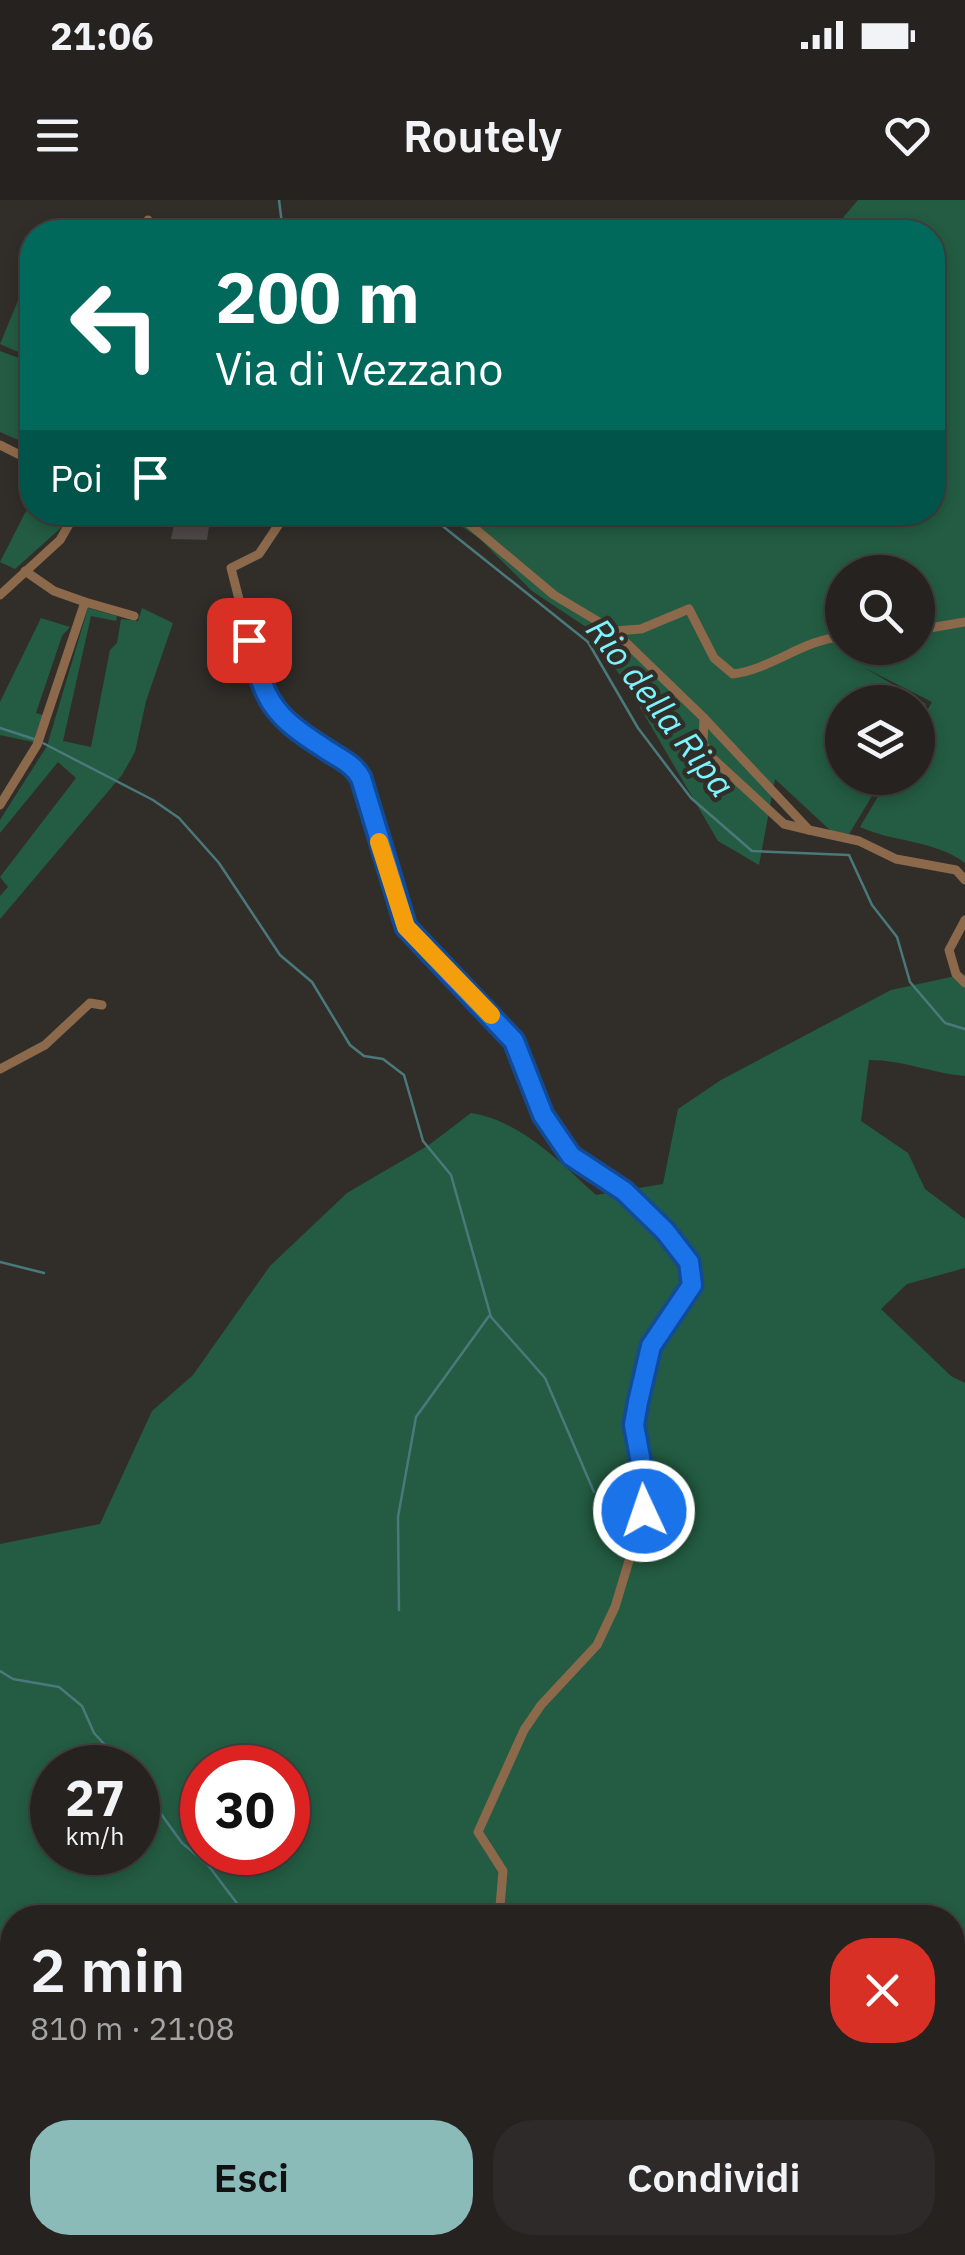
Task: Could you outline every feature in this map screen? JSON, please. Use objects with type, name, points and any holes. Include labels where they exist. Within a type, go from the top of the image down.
[{"type":"street","points":[[0,595],[60,540],[69,525]]},
{"type":"street","points":[[278,525],[259,554],[230,568],[263,693],[293,728],[356,770],[406,927],[514,1041],[543,1115],[571,1156],[638,1204],[677,1247],[693,1275],[687,1296],[651,1346],[634,1425],[644,1511],[611,1617],[597,1645],[541,1705],[524,1730],[479,1829],[480,1838],[495,1852],[503,1870],[500,1905]]},
{"type":"street","points":[[471,525],[554,595],[614,632],[704,718],[808,830]]},
{"type":"street","points":[[25,572],[54,591],[134,616]]},
{"type":"street","points":[[0,806],[44,730],[85,602]]},
{"type":"street","points":[[614,632],[641,629],[689,610],[714,658],[732,674],[755,671],[825,639]]},
{"type":"street","points":[[935,627],[965,622]]},
{"type":"street","points":[[704,718],[703,743],[709,754],[784,824],[859,841],[896,859],[956,870],[965,880]]},
{"type":"street","points":[[736,780],[750,766]]},
{"type":"street","points":[[965,920],[949,950],[956,974],[965,983]]},
{"type":"street","points":[[0,1069],[44,1045],[90,1003],[102,1005]]},
{"type":"green space","points":[[858,200],[965,200],[965,863],[941,850],[860,827],[879,795],[935,795],[935,685],[898,685],[865,668],[894,685],[825,685],[825,795],[873,795],[849,834],[831,831],[775,779],[759,865],[718,841],[627,685],[586,627],[532,591],[480,539],[460,525],[945,525],[945,220],[841,220]]},
{"type":"green space","points":[[20,296],[20,353],[0,344]]},
{"type":"green space","points":[[0,351],[20,358],[20,441],[0,432]]},
{"type":"green space","points":[[20,523],[63,526],[15,569],[0,562]]},
{"type":"green space","points":[[88,608],[117,616],[116,621],[91,616],[63,741],[91,747],[110,650],[117,643],[121,619],[138,621],[142,608],[173,623],[146,701],[135,752],[122,775],[0,919],[0,896],[8,887],[0,877],[76,778],[58,762],[0,833],[0,820],[47,746]]},
{"type":"green space","points":[[41,618],[70,627],[62,636],[36,713],[43,715],[33,742],[0,735],[0,702]]},
{"type":"green space","points":[[965,974],[965,1076],[869,1060],[861,1121],[908,1153],[925,1189],[965,1219],[965,1268],[907,1284],[881,1309],[951,1376],[965,1383],[965,1905],[0,1905],[0,1544],[100,1524],[152,1411],[193,1375],[270,1266],[347,1193],[429,1145],[471,1113],[489,1117],[523,1134],[596,1195],[663,1184],[678,1109],[721,1080],[891,990]]},
{"type":"building","points":[[174,525],[209,526],[207,540],[171,539]]},
{"type":"waterway","name":"Rio della Ripa","points":[[279,200],[282,220]]},
{"type":"waterway","name":"Rio della Ripa","points":[[441,525],[588,642],[638,728],[691,798],[752,851],[849,855],[872,905],[897,937],[910,982],[945,1023],[965,1029]]},
{"type":"waterway","points":[[0,728],[37,740],[153,800],[179,818],[219,863],[280,955],[312,982],[350,1045],[364,1056],[383,1059],[404,1075],[423,1141],[451,1175],[491,1317],[545,1378],[594,1492]]},
{"type":"waterway","points":[[0,1262],[44,1273]]},
{"type":"waterway","points":[[399,1610],[398,1517],[416,1417],[489,1316]]},
{"type":"waterway","points":[[0,1671],[13,1679],[59,1687],[82,1706],[94,1733],[105,1745]]},
{"type":"waterway","points":[[160,1812],[238,1905]]},
{"type":"slow traffic","points":[[379,842],[406,927],[491,1015]]},
{"type":"route","points":[[249,640],[263,693],[272,707],[293,728],[350,764],[361,778],[406,927],[514,1041],[522,1070],[543,1115],[571,1156],[585,1169],[624,1191],[665,1231],[689,1262],[692,1285],[651,1346],[638,1402],[634,1425],[644,1511]]}]
